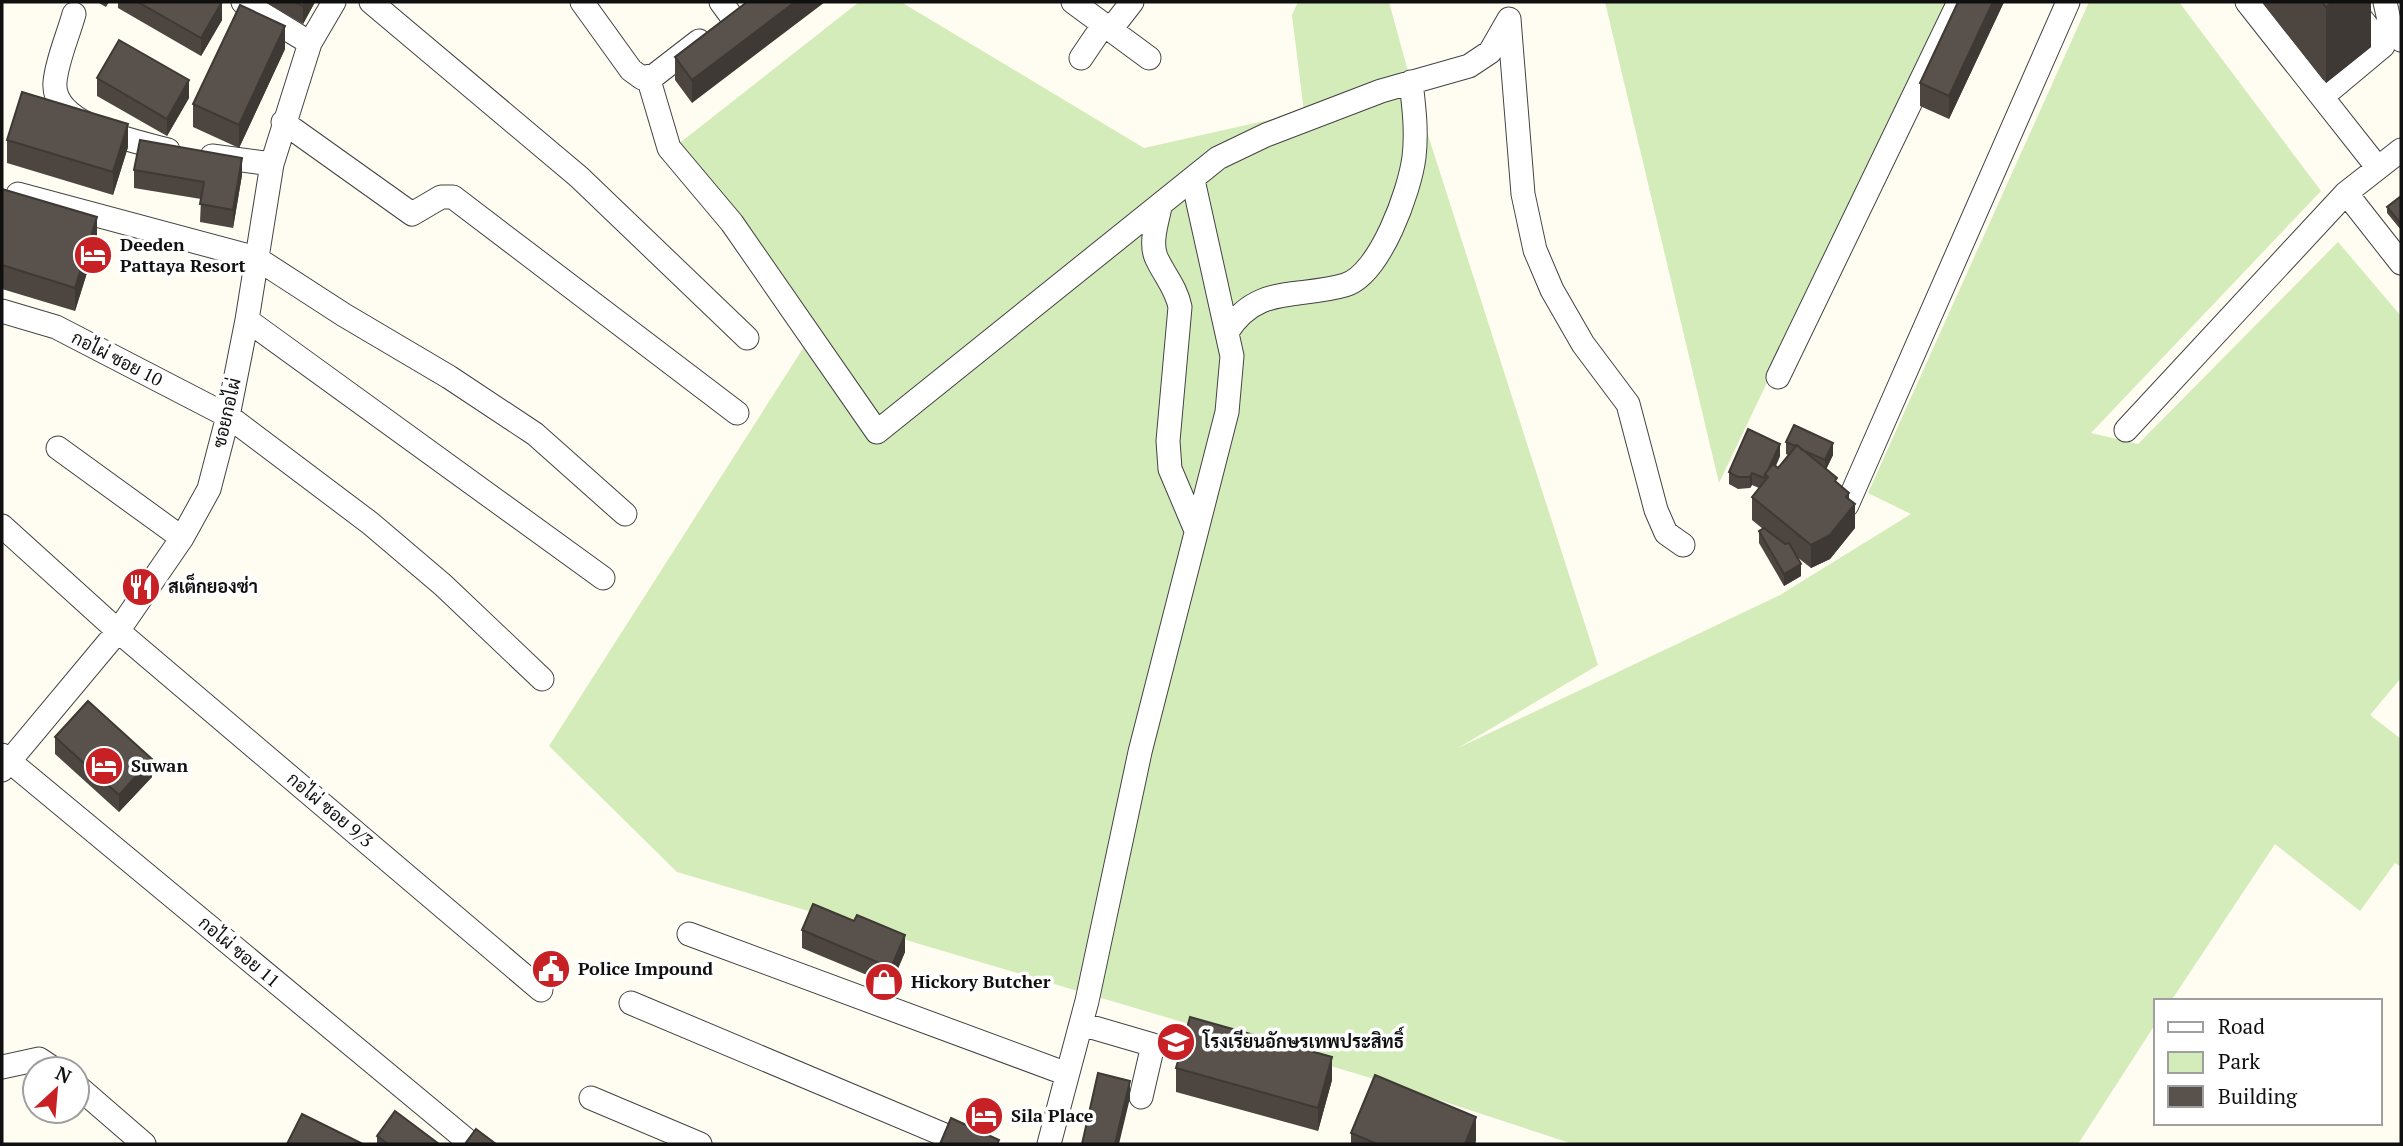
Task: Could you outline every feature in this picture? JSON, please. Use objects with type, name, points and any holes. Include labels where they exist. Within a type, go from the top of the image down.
[{"type":"street","points":[[243,2],[310,43]]},
{"type":"street","name":"ซอยกอไผ่","points":[[4,762],[118,631],[182,538],[209,489],[228,416],[247,320],[272,163],[310,43],[334,2]]},
{"type":"street","points":[[371,2],[579,177],[747,338]]},
{"type":"street","points":[[582,2],[631,70],[642,78],[648,77],[727,9],[752,2]]},
{"type":"street","points":[[1073,2],[1149,58]]},
{"type":"street","points":[[1081,58],[1132,2]]},
{"type":"street","points":[[1778,377],[1959,2]]},
{"type":"street","points":[[1847,505],[2068,2]]},
{"type":"street","points":[[2247,2],[2378,169]]},
{"type":"street","points":[[2322,97],[2384,46],[2348,2]]},
{"type":"street","points":[[2385,2],[2389,20],[2401,40]]},
{"type":"street","points":[[74,14],[55,82],[56,98],[68,114],[91,126],[167,149],[272,163]]},
{"type":"street","points":[[648,77],[669,148],[732,223],[877,432],[1218,158],[1266,135],[1411,82],[1469,66],[1490,52],[1509,19],[1523,194],[1535,250],[1552,290],[1583,344],[1628,404],[1656,510],[1666,533],[1684,545]]},
{"type":"street","points":[[1227,332],[1237,317],[1263,299],[1347,285],[1359,276],[1380,250],[1395,222],[1414,159],[1416,123],[1411,82]]},
{"type":"street","points":[[283,122],[412,214],[441,197],[453,197],[737,413]]},
{"type":"street","points":[[2126,430],[2346,193],[2401,150]]},
{"type":"street","points":[[1049,1144],[1089,990],[1140,752],[1195,528],[1227,412],[1232,356],[1193,180]]},
{"type":"street","points":[[2346,193],[2401,262]]},
{"type":"street","points":[[18,194],[256,258],[536,434],[625,514]]},
{"type":"street","points":[[1160,207],[1154,238],[1155,255],[1176,290],[1180,307],[1168,441],[1170,468],[1195,528]]},
{"type":"street","points":[[1176,290],[1216,288]]},
{"type":"street","name":"กอไผ่ ซอย 10","points":[[2,312],[56,327],[228,416],[370,523],[443,585],[542,679]]},
{"type":"street","points":[[247,320],[603,578]]},
{"type":"street","points":[[58,447],[182,538]]},
{"type":"street","name":"กอไผ่ ซอย 9/3","points":[[2,526],[118,631],[541,990]]},
{"type":"street","name":"กอไผ่ ซอย 11","points":[[4,762],[469,1142]]},
{"type":"street","points":[[689,934],[1067,1074]]},
{"type":"street","points":[[631,1003],[966,1144]]},
{"type":"street","points":[[1081,1024],[1153,1045],[1142,1097]]},
{"type":"street","points":[[2,1067],[21,1063]]},
{"type":"street","points":[[91,1098],[144,1144]]},
{"type":"street","points":[[591,1098],[700,1144]]},
{"type":"green space","points":[[859,2],[901,2],[1144,148],[1304,112],[1292,15],[1298,2],[1389,2],[1411,82],[1598,665],[1458,748],[1780,595],[1911,514],[1868,493],[2089,2],[2179,2],[2321,191],[2091,433],[2138,444],[2338,242],[2401,316],[2401,678],[2370,715],[2401,739],[2401,867],[2395,863],[2360,911],[2275,844],[2172,999],[2154,999],[2154,1026],[2078,1144],[1573,1144],[1381,1081],[677,872],[549,746],[809,339],[672,149]]},
{"type":"green space","points":[[1605,2],[1949,2],[1719,483]]},
{"type":"building","points":[[138,2],[222,2],[201,38]]},
{"type":"building","points":[[747,2],[795,2],[692,80],[675,57]]},
{"type":"building","points":[[1958,2],[1993,2],[1949,96],[1920,83]]},
{"type":"building","points":[[240,5],[285,26],[239,125],[193,104]]},
{"type":"building","points":[[119,40],[189,80],[167,119],[97,78]]},
{"type":"building","points":[[22,92],[128,124],[113,172],[7,140]]},
{"type":"building","points":[[140,140],[242,158],[233,210],[200,204],[204,182],[134,170]]},
{"type":"building","points":[[2,189],[97,217],[75,288],[2,265]]},
{"type":"building","points":[[2401,196],[2401,224],[2387,207]]},
{"type":"building","points":[[1794,425],[1833,443],[1825,460],[1786,442]]},
{"type":"building","points":[[1748,429],[1780,444],[1764,478],[1752,473],[1750,477],[1738,477],[1729,472]]},
{"type":"building","points":[[1797,445],[1837,478],[1835,481],[1849,493],[1846,497],[1855,504],[1830,535],[1811,545],[1752,497],[1768,477],[1765,474],[1773,464],[1778,468]]},
{"type":"building","points":[[1764,528],[1785,544],[1789,543],[1801,564],[1784,574],[1759,531]]},
{"type":"building","name":"Suwan","points":[[88,701],[152,759],[119,795],[55,737]]},
{"type":"building","points":[[813,904],[854,921],[857,915],[905,935],[891,968],[802,930]]},
{"type":"building","points":[[1190,1017],[1332,1057],[1318,1108],[1176,1068]]},
{"type":"building","points":[[1098,1073],[1130,1081],[1115,1144],[1082,1144]]},
{"type":"building","points":[[1375,1075],[1476,1117],[1465,1144],[1377,1144],[1351,1133]]},
{"type":"building","points":[[395,1111],[439,1144],[388,1144],[377,1136]]},
{"type":"building","points":[[302,1114],[361,1143],[287,1144]]},
{"type":"building","points":[[951,1118],[999,1140],[997,1144],[940,1144]]},
{"type":"building","points":[[476,1129],[496,1144],[465,1144]]},
{"type":"place","name":"Deeden Pattaya Resort","points":[[93,255]]},
{"type":"place","name":"สเต็กยองซ่า","points":[[141,587]]},
{"type":"place","name":"Suwan","points":[[104,766]]},
{"type":"place","name":"Police Impound","points":[[551,969]]},
{"type":"place","name":"Hickory Butcher","points":[[884,982]]},
{"type":"place","name":"โรงเรียนอักษรเทพประสิทธิ์","points":[[1176,1042]]},
{"type":"place","name":"Sila Place","points":[[984,1116]]}]
